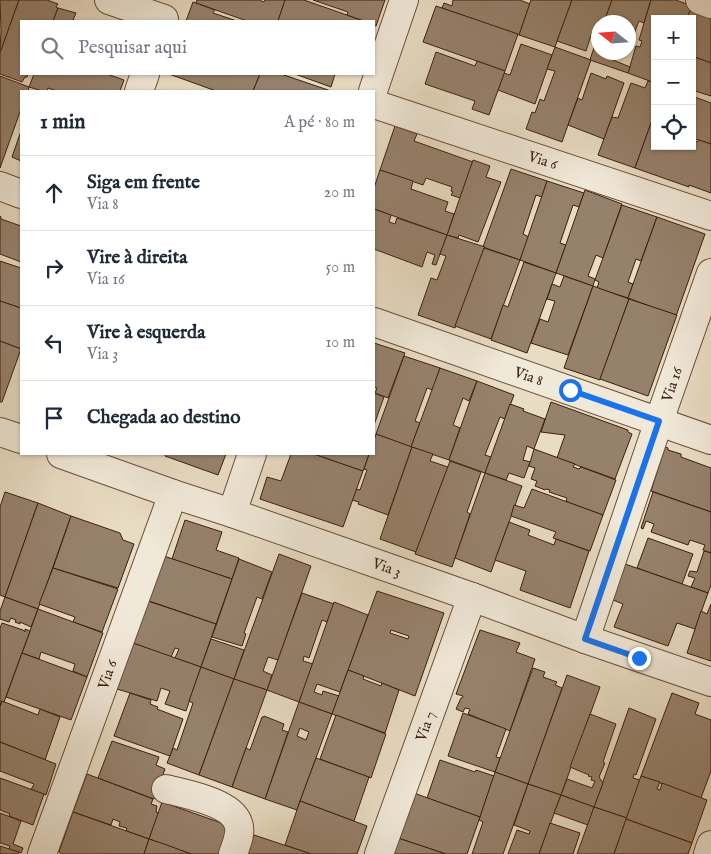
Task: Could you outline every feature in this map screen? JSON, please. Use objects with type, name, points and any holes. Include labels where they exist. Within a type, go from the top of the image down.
[{"type":"street","points":[[109,0],[166,14]]},
{"type":"street","points":[[374,90],[404,0]]},
{"type":"street","points":[[700,0],[711,4]]},
{"type":"street","points":[[139,90],[145,75]]},
{"type":"street","name":"Via 6","points":[[375,104],[711,216]]},
{"type":"street","points":[[0,186],[20,194]]},
{"type":"street","name":"Via 16","points":[[585,639],[711,273]]},
{"type":"street","name":"Via 8","points":[[375,322],[711,440]]},
{"type":"street","name":"Via 3","points":[[64,455],[711,682]]},
{"type":"street","points":[[232,513],[252,455]]},
{"type":"street","name":"Via 6","points":[[42,854],[173,494]]},
{"type":"street","name":"Via 7","points":[[379,854],[472,597]]},
{"type":"street","points":[[166,789],[223,807],[232,814],[238,823],[239,833],[233,854]]},
{"type":"street","points":[[708,854],[711,844]]},
{"type":"building","points":[[0,0],[19,0],[0,53],[1,30]]},
{"type":"building","points":[[19,0],[47,0],[58,4],[53,20],[20,20],[20,75],[28,75],[22,82],[0,74],[0,53]]},
{"type":"building","points":[[197,0],[259,0],[264,2],[265,0],[285,0],[278,20],[244,20],[196,3]]},
{"type":"building","points":[[285,0],[304,0],[361,20],[278,20]]},
{"type":"building","points":[[313,0],[385,0],[376,26],[375,20],[361,20],[347,15],[348,12]]},
{"type":"building","points":[[453,0],[520,0],[530,4],[519,35],[442,8],[444,3],[452,6]]},
{"type":"building","points":[[531,0],[572,0],[555,47],[519,35]]},
{"type":"building","points":[[572,0],[612,0],[607,15],[591,15],[591,35],[586,51],[557,41]]},
{"type":"building","points":[[612,0],[651,0],[644,23],[639,21],[636,29],[636,15],[607,15]]},
{"type":"building","points":[[651,0],[676,0],[692,6],[689,15],[651,15],[651,82],[628,73],[632,60],[636,60],[636,46],[640,47],[642,41],[639,40]]},
{"type":"building","points":[[193,2],[215,10],[213,13],[234,20],[186,20]]},
{"type":"building","points":[[692,4],[711,11],[711,63],[696,57],[696,15],[688,15]]},
{"type":"building","points":[[436,6],[518,34],[505,71],[423,42]]},
{"type":"building","points":[[58,8],[76,13],[73,20],[53,20]]},
{"type":"building","points":[[521,44],[552,55],[535,104],[498,90],[504,73],[510,75]]},
{"type":"building","points":[[555,47],[591,60],[562,142],[526,129],[532,112],[535,113],[540,99],[544,101],[555,71],[547,69]]},
{"type":"building","points":[[436,52],[475,66],[477,61],[505,71],[489,115],[472,109],[475,101],[425,84]]},
{"type":"building","points":[[591,57],[591,60],[613,60],[630,67],[628,73],[590,60]]},
{"type":"building","points":[[696,57],[711,63],[711,96],[696,91]]},
{"type":"building","points":[[591,73],[606,79],[607,76],[624,83],[604,139],[568,125],[578,98],[582,100]]},
{"type":"building","points":[[34,75],[110,75],[124,80],[120,90],[54,90],[48,88],[47,90],[39,90],[29,87]]},
{"type":"building","points":[[172,75],[260,75],[253,90],[213,90]]},
{"type":"building","points":[[260,75],[284,75],[328,90],[253,90]]},
{"type":"building","points":[[298,75],[335,75],[331,87]]},
{"type":"building","points":[[0,76],[29,87],[28,90],[20,90],[20,112],[0,168]]},
{"type":"building","points":[[648,81],[651,82],[651,123],[635,168],[598,155],[612,117],[618,118],[631,83],[645,88]]},
{"type":"building","points":[[696,97],[711,103],[711,144],[696,139]]},
{"type":"building","points":[[651,123],[651,150],[696,150],[696,142],[699,140],[711,144],[711,193],[689,185],[689,187],[635,168]]},
{"type":"building","points":[[395,126],[417,134],[414,141],[473,162],[460,198],[451,195],[453,192],[451,191],[452,187],[426,178],[423,185],[380,170]]},
{"type":"building","points":[[20,134],[20,161],[12,157]]},
{"type":"building","points":[[473,160],[490,166],[486,177],[501,182],[478,242],[459,235],[458,238],[447,235]]},
{"type":"building","points":[[511,169],[547,181],[542,197],[536,195],[523,234],[529,237],[520,260],[483,247]]},
{"type":"building","points":[[380,170],[413,181],[411,189],[448,202],[445,211],[454,214],[447,235],[375,209],[375,185]]},
{"type":"building","points":[[547,181],[584,193],[579,207],[573,205],[560,243],[566,245],[556,273],[520,260]]},
{"type":"building","points":[[585,190],[622,204],[603,258],[596,255],[588,276],[595,279],[593,286],[556,273]]},
{"type":"building","points":[[622,205],[657,217],[641,261],[636,259],[628,282],[633,284],[628,298],[597,288],[599,282],[595,280]]},
{"type":"building","points":[[375,209],[391,215],[389,222],[395,224],[397,218],[447,235],[436,265],[432,264],[435,255],[427,252],[422,267],[375,249]]},
{"type":"building","points":[[0,216],[1,219],[20,226],[20,262],[0,254]]},
{"type":"building","points":[[657,217],[705,234],[676,316],[628,298]]},
{"type":"building","points":[[447,235],[485,247],[455,328],[418,315],[431,278],[437,280],[446,256],[440,254]]},
{"type":"building","points":[[484,248],[520,260],[491,339],[455,326]]},
{"type":"building","points":[[0,261],[20,268],[20,308],[0,301]]},
{"type":"building","points":[[524,262],[556,273],[527,353],[491,340],[503,305],[508,307]]},
{"type":"building","points":[[564,276],[593,286],[568,355],[531,343],[540,319],[548,322],[555,301],[547,299],[552,284],[560,287]]},
{"type":"building","points":[[593,286],[629,299],[600,380],[564,368]]},
{"type":"building","points":[[629,299],[677,315],[648,396],[600,379]]},
{"type":"building","points":[[0,301],[20,308],[20,349],[0,341]]},
{"type":"building","points":[[0,341],[20,349],[20,352],[2,402],[0,402]]},
{"type":"building","points":[[375,343],[405,353],[388,398],[375,393],[377,388],[375,387]]},
{"type":"building","points":[[404,356],[440,368],[433,390],[427,388],[415,421],[420,423],[411,447],[376,434]]},
{"type":"building","points":[[440,368],[477,381],[469,401],[463,398],[453,425],[460,428],[449,460],[411,447]]},
{"type":"building","points":[[477,381],[514,395],[505,419],[500,417],[485,455],[491,457],[485,473],[449,460]]},
{"type":"building","points":[[375,393],[384,397],[375,422]]},
{"type":"building","points":[[551,402],[628,430],[632,434],[615,479],[557,458],[565,435],[541,432]]},
{"type":"building","points":[[510,404],[545,419],[534,449],[527,446],[523,460],[530,462],[524,478],[509,473],[506,480],[485,473]]},
{"type":"building","points":[[376,434],[412,447],[388,515],[352,500],[356,489],[360,490],[367,470],[364,469],[369,455],[375,455]]},
{"type":"building","points":[[412,447],[433,454],[430,461],[448,467],[416,552],[380,539]]},
{"type":"building","points":[[665,447],[668,450],[681,454],[681,457],[711,468],[711,512],[651,491]]},
{"type":"building","points":[[534,449],[575,464],[573,467],[579,469],[581,467],[616,480],[603,515],[570,503],[566,501],[567,498],[549,492],[550,490],[535,486],[537,481],[531,479],[535,468],[529,466]]},
{"type":"building","points":[[165,455],[226,455],[218,475]]},
{"type":"building","points":[[291,455],[317,455],[363,471],[343,527],[260,499],[267,477],[281,481]]},
{"type":"building","points":[[317,455],[369,455],[363,471]]},
{"type":"building","points":[[450,461],[481,472],[467,512],[470,514],[452,567],[415,554]]},
{"type":"building","points":[[485,473],[522,486],[491,572],[455,558]]},
{"type":"building","points":[[532,489],[603,515],[590,551],[553,538],[556,532],[511,516],[514,505],[524,508]]},
{"type":"building","points":[[5,492],[38,503],[5,597],[0,595],[0,507]]},
{"type":"building","points":[[653,492],[711,512],[711,553],[703,550],[705,545],[690,540],[688,545],[651,532],[654,524],[646,521],[643,529],[641,528]]},
{"type":"building","points":[[38,503],[71,516],[38,609],[5,597]]},
{"type":"building","points":[[71,516],[120,533],[123,540],[134,544],[118,588],[53,568]]},
{"type":"building","points":[[185,520],[222,532],[216,550],[239,558],[232,579],[172,559]]},
{"type":"building","points":[[509,522],[530,530],[528,535],[554,545],[556,539],[589,551],[570,608],[520,590],[526,571],[495,560]]},
{"type":"building","points":[[648,538],[693,554],[682,584],[637,568]]},
{"type":"building","points":[[704,551],[711,553],[711,585],[708,593],[691,587],[695,578],[688,576],[690,571],[697,572]]},
{"type":"building","points":[[279,554],[311,566],[278,660],[268,657],[263,671],[272,675],[267,690],[234,679]]},
{"type":"building","points":[[164,556],[232,579],[216,624],[149,601]]},
{"type":"building","points":[[239,559],[272,572],[262,599],[257,597],[244,633],[246,634],[242,646],[212,637]]},
{"type":"building","points":[[625,564],[708,593],[695,629],[677,623],[668,646],[614,627],[623,604],[613,600]]},
{"type":"building","points":[[53,568],[118,589],[102,632],[73,622],[75,617],[39,604]]},
{"type":"building","points":[[377,591],[444,613],[415,696],[348,670]],"holes":[[[391,630],[409,636],[408,639],[390,633]]]},
{"type":"building","points":[[302,593],[334,604],[327,622],[322,620],[309,658],[304,656],[303,661],[313,664],[299,702],[267,690]]},
{"type":"building","points":[[5,597],[38,609],[31,627],[15,622],[16,620],[11,618],[9,622],[0,619],[0,611]]},
{"type":"building","points":[[148,601],[216,624],[201,667],[175,658],[179,649],[175,648],[171,657],[133,643]]},
{"type":"building","points":[[334,602],[368,615],[340,692],[317,684],[314,692],[322,695],[323,691],[339,696],[332,714],[299,702]]},
{"type":"building","points":[[711,604],[711,661],[687,653],[701,611],[707,614]]},
{"type":"building","points":[[38,609],[103,633],[87,677],[73,671],[75,664],[41,652],[39,659],[22,653]]},
{"type":"building","points":[[2,623],[25,632],[25,629],[30,631],[4,702],[2,701],[0,706],[0,628]]},
{"type":"building","points":[[480,630],[520,643],[516,652],[535,659],[510,731],[468,714],[470,709],[465,708],[463,712],[456,709],[463,696],[456,694]]},
{"type":"building","points":[[211,639],[244,650],[234,679],[201,667]]},
{"type":"building","points":[[133,643],[201,667],[186,711],[165,704],[170,691],[161,688],[157,701],[117,689]]},
{"type":"building","points":[[22,653],[87,677],[71,720],[6,697]]},
{"type":"building","points":[[201,667],[234,679],[199,775],[167,763],[173,748],[177,750],[193,703],[189,701]]},
{"type":"building","points":[[533,668],[545,672],[543,677],[557,682],[555,685],[562,688],[528,784],[495,772]]},
{"type":"building","points":[[348,670],[364,676],[363,679],[381,686],[382,683],[399,690],[385,733],[332,714]]},
{"type":"building","points":[[567,675],[600,687],[561,795],[528,784]]},
{"type":"building","points":[[234,679],[267,690],[232,787],[199,775]]},
{"type":"building","points":[[130,693],[151,700],[150,704],[158,707],[157,709],[183,719],[170,756],[114,736]]},
{"type":"building","points":[[672,693],[699,703],[695,714],[711,720],[711,771],[701,798],[641,776]]},
{"type":"building","points":[[2,701],[38,715],[40,709],[60,717],[45,760],[0,742],[0,707]]},
{"type":"building","points":[[299,702],[332,714],[297,810],[265,799]],"holes":[[[300,728],[309,732],[306,740],[297,736]]]},
{"type":"building","points":[[629,708],[656,719],[636,775],[634,774],[633,778],[640,780],[627,818],[594,807]]},
{"type":"building","points":[[463,713],[506,729],[496,757],[500,758],[495,772],[448,756]]},
{"type":"building","points":[[590,714],[616,724],[599,777],[603,783],[594,807],[561,795],[567,779],[592,788],[595,781],[591,780],[592,777],[589,775],[570,767]]},
{"type":"building","points":[[336,715],[386,734],[371,778],[320,759]]},
{"type":"building","points":[[264,716],[284,724],[282,730],[288,732],[265,799],[232,787],[246,748],[250,750]]},
{"type":"building","points":[[112,741],[159,757],[156,765],[165,769],[154,799],[98,778]]},
{"type":"building","points":[[0,742],[56,764],[46,795],[31,790],[34,784],[0,771]]},
{"type":"building","points":[[316,758],[369,777],[354,821],[300,801]]},
{"type":"building","points":[[440,760],[475,772],[476,770],[494,776],[480,817],[427,798]]},
{"type":"building","points":[[495,772],[528,784],[503,854],[472,854],[483,822],[479,820]]},
{"type":"building","points":[[87,774],[153,799],[151,804],[157,806],[156,812],[159,813],[149,839],[126,831],[127,828],[119,826],[120,822],[113,819],[111,825],[73,812]]},
{"type":"building","points":[[641,776],[660,782],[657,789],[660,790],[662,783],[707,800],[692,843],[626,819]]},
{"type":"building","points":[[0,778],[44,794],[33,825],[9,816],[10,814],[0,810]]},
{"type":"building","points":[[528,784],[561,795],[539,854],[508,854],[517,830],[529,834],[530,831],[514,825]]},
{"type":"building","points":[[414,793],[480,817],[467,854],[446,854],[398,838]]},
{"type":"building","points":[[561,795],[594,807],[588,825],[554,813]]},
{"type":"building","points":[[300,801],[367,826],[357,854],[311,854],[285,845]]},
{"type":"building","points":[[162,802],[230,826],[220,854],[191,854],[149,839]]},
{"type":"building","points":[[594,807],[627,818],[614,854],[577,854]]},
{"type":"building","points":[[73,812],[149,839],[144,854],[62,854],[59,852]]},
{"type":"building","points":[[0,813],[21,821],[13,844],[23,848],[21,853],[9,849],[10,846],[0,843]]},
{"type":"building","points":[[626,819],[692,843],[688,854],[614,854]]},
{"type":"building","points":[[550,823],[580,833],[573,854],[539,854]]},
{"type":"building","points":[[254,835],[311,854],[247,854]]},
{"type":"building","points":[[398,838],[446,854],[393,854]]},
{"type":"building","points":[[149,839],[164,844],[191,854],[144,854]]},
{"type":"building","points":[[0,846],[19,852],[18,854],[0,854]]},
{"type":"route","points":[[570,390],[659,421],[585,639],[639,658]]}]
